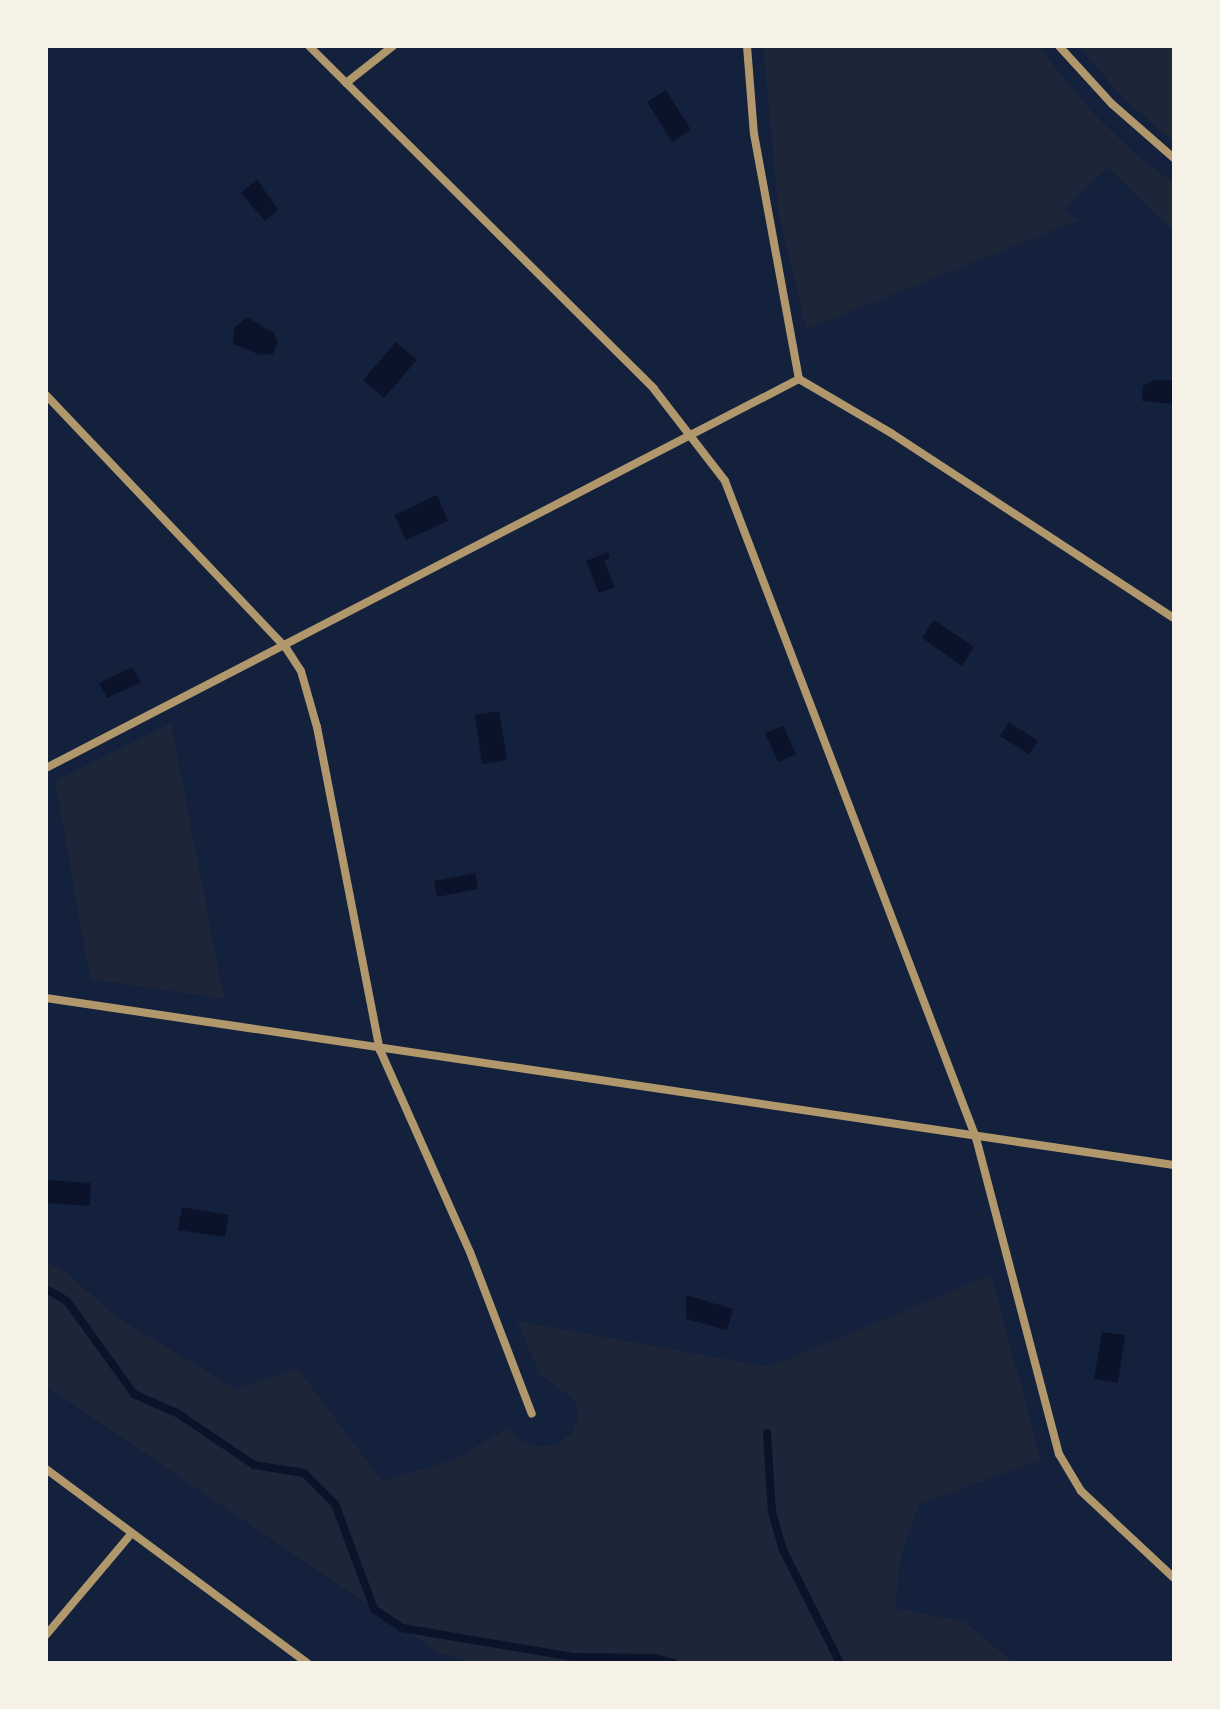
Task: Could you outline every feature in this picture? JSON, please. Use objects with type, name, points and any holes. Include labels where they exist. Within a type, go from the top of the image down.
[{"type":"street","points":[[309,46],[654,389],[725,481],[976,1138],[1059,1454],[1081,1491],[1174,1578]]},
{"type":"street","points":[[346,83],[393,46]]},
{"type":"street","points":[[747,46],[754,134],[799,379],[891,433],[1174,618]]},
{"type":"street","points":[[1059,46],[1112,104],[1174,158]]},
{"type":"street","points":[[46,768],[286,648],[799,379]]},
{"type":"street","points":[[46,395],[286,648],[301,671],[317,727],[380,1050],[470,1252],[532,1414]]},
{"type":"street","points":[[46,998],[380,1050],[1174,1165]]},
{"type":"street","points":[[46,1469],[307,1663]]},
{"type":"street","points":[[46,1635],[132,1533]]},
{"type":"shaded area","points":[[763,46],[1038,46],[1091,111],[1138,157],[1174,183],[1174,231],[1107,167],[1065,208],[1077,221],[806,329],[779,214]]},
{"type":"shaded area","points":[[1078,46],[1174,46],[1172,140],[1125,100]]},
{"type":"shaded area","points":[[666,90],[691,130],[672,142],[647,102]]},
{"type":"shaded area","points":[[257,179],[278,210],[265,221],[241,193]]},
{"type":"shaded area","points":[[247,317],[274,333],[278,342],[273,354],[260,355],[233,344],[234,328]]},
{"type":"shaded area","points":[[396,342],[417,360],[384,398],[363,380]]},
{"type":"shaded area","points":[[1154,380],[1174,380],[1174,404],[1142,401],[1143,386]]},
{"type":"shaded area","points":[[437,495],[448,521],[406,540],[394,515]]},
{"type":"shaded area","points":[[608,552],[610,558],[604,561],[615,587],[599,593],[586,561]]},
{"type":"shaded area","points":[[934,620],[974,647],[962,666],[922,638]]},
{"type":"shaded area","points":[[132,667],[141,682],[107,698],[99,683]]},
{"type":"shaded area","points":[[499,711],[507,760],[482,764],[475,715]]},
{"type":"shaded area","points":[[1009,722],[1038,741],[1029,754],[1000,736]]},
{"type":"shaded area","points":[[171,723],[224,999],[90,979],[55,781]]},
{"type":"shaded area","points":[[783,726],[796,754],[778,762],[765,733]]},
{"type":"shaded area","points":[[475,873],[478,889],[437,897],[434,881]]},
{"type":"shaded area","points":[[46,1180],[91,1183],[90,1206],[46,1203]]},
{"type":"shaded area","points":[[182,1207],[229,1215],[225,1237],[178,1230]]},
{"type":"shaded area","points":[[46,1262],[66,1272],[116,1317],[236,1389],[298,1369],[382,1481],[453,1460],[509,1428],[522,1442],[539,1447],[556,1444],[571,1434],[579,1416],[574,1399],[540,1375],[517,1321],[769,1367],[991,1275],[1041,1460],[919,1504],[901,1555],[895,1608],[965,1622],[1014,1663],[476,1663],[439,1653],[46,1386]]},
{"type":"shaded area","points":[[686,1295],[733,1309],[727,1330],[686,1319]]},
{"type":"shaded area","points":[[1102,1332],[1125,1335],[1118,1383],[1094,1379]]},
{"type":"waterway","points":[[46,1289],[67,1301],[134,1394],[177,1413],[254,1465],[304,1473],[335,1504],[374,1609],[402,1628],[573,1657],[654,1658],[674,1663]]},
{"type":"waterway","points":[[767,1433],[772,1512],[783,1550],[840,1663]]}]
